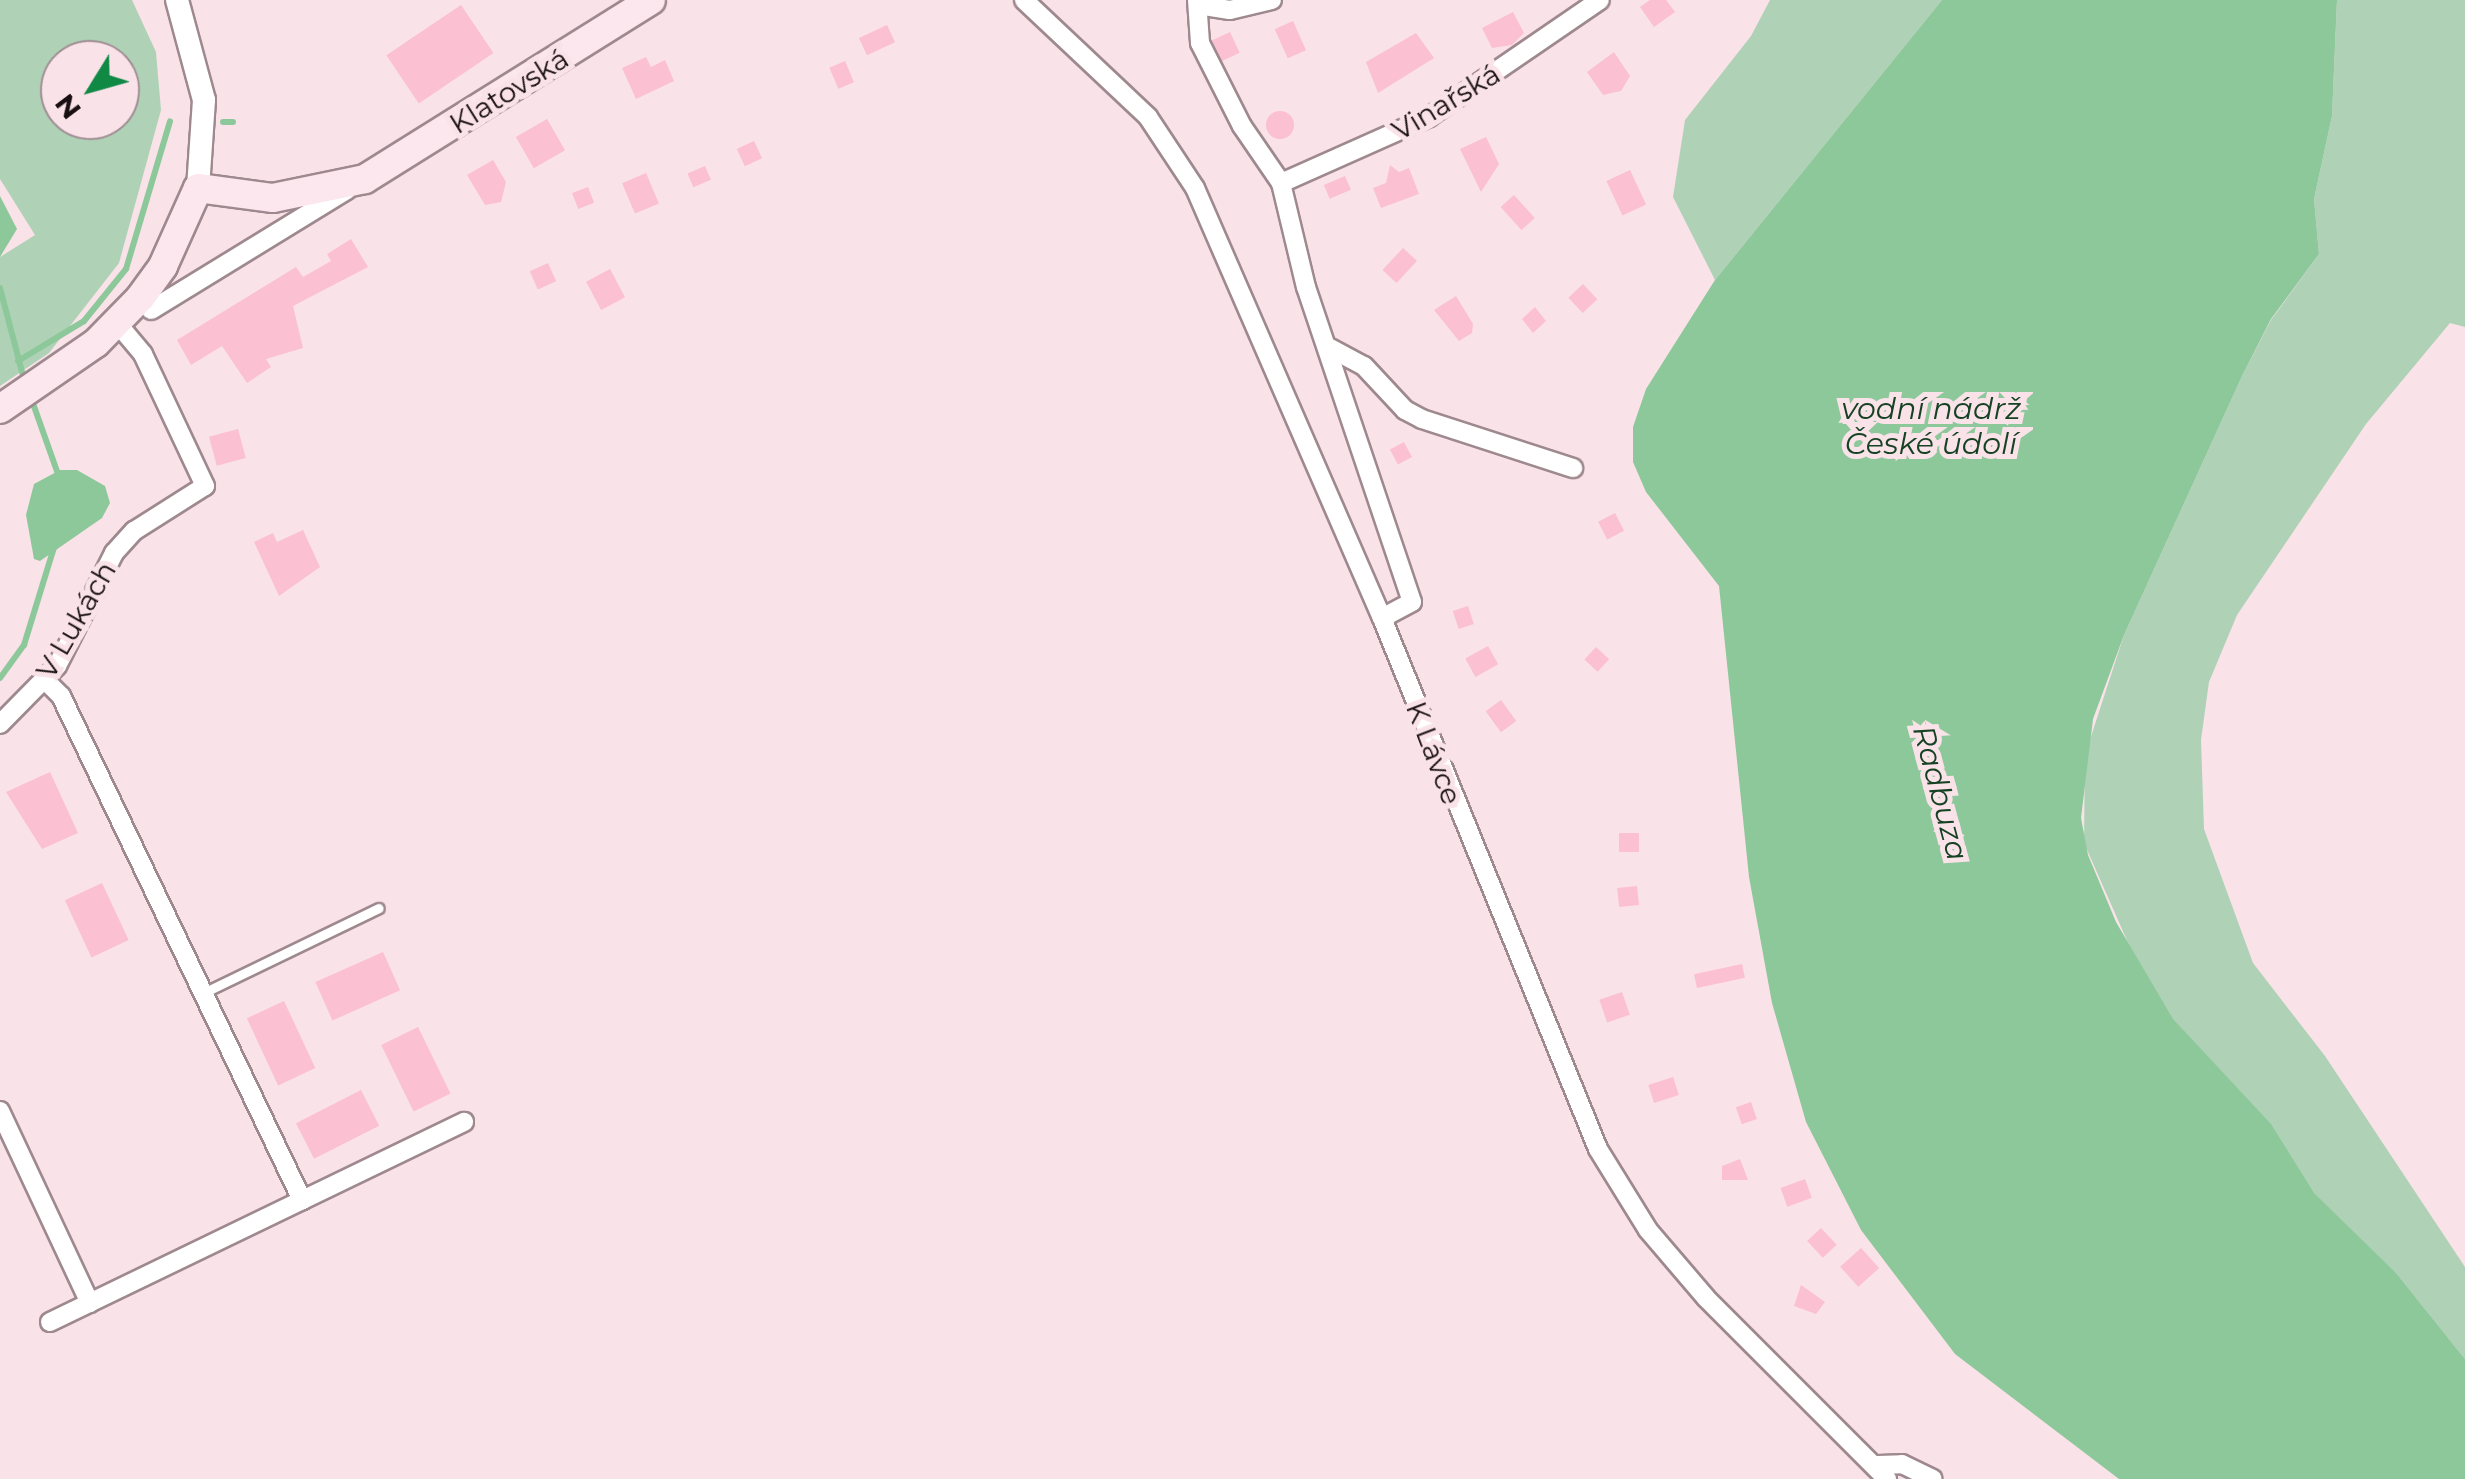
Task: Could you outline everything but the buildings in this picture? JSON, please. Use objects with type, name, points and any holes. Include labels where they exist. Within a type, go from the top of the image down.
[{"type":"main road","name":"Klatovská","points":[[198,188],[304,196],[365,179],[651,0]]},
{"type":"main road","points":[[17,398],[117,324],[163,266],[198,188]]},
{"type":"street","points":[[178,0],[204,100],[198,188]]},
{"type":"street","name":"K Lávce","points":[[1024,0],[1148,117],[1195,188],[1382,618],[1598,1148],[1648,1230],[1706,1298],[1883,1472]]},
{"type":"street","points":[[1272,0],[1230,10],[1198,2],[1200,43],[1242,126],[1281,183],[1306,286],[1330,348],[1412,602],[1382,618]]},
{"type":"street","name":"Vinařská","points":[[1281,183],[1430,117],[1600,0]]},
{"type":"street","name":"Klatovská","points":[[151,310],[365,179]]},
{"type":"street","name":"V Lukách","points":[[0,724],[44,680],[114,553],[134,531],[205,486],[143,354],[117,324]]},
{"type":"street","points":[[1330,348],[1364,366],[1405,410],[1573,468]]},
{"type":"street","points":[[44,680],[62,696],[302,1200]]},
{"type":"street","points":[[0,1111],[90,1303]]},
{"type":"street","points":[[50,1322],[464,1122]]},
{"type":"street","points":[[1883,1472],[1902,1464],[1933,1479]]},
{"type":"lane","points":[[203,992],[379,908]]},
{"type":"shaded area","points":[[0,0],[132,0],[156,52],[161,110],[119,263],[49,353],[0,386],[0,257],[35,235],[0,179]]},
{"type":"shaded area","points":[[1770,0],[1942,0],[1715,280],[1673,197],[1685,120],[1751,36]]},
{"type":"shaded area","points":[[2337,0],[2465,0],[2465,327],[2450,323],[2366,424],[2237,615],[2209,682],[2201,740],[2204,829],[2253,963],[2325,1056],[2465,1267],[2465,1359],[2397,1274],[2347,1229],[2029,1073],[2133,954],[2084,843],[2085,755],[2124,635],[2243,374],[2271,320],[2319,254],[2314,199],[2332,116]]},
{"type":"water","name":"vodní nádrž České údolí","points":[[1942,0],[2337,0],[2332,116],[2314,199],[2319,254],[2271,319],[2124,635],[2093,719],[2081,818],[2088,855],[2116,922],[2173,1019],[2271,1124],[2314,1193],[2397,1274],[2465,1359],[2465,1479],[2119,1479],[1955,1354],[1861,1230],[1806,1122],[1772,1003],[1749,877],[1719,586],[1646,492],[1633,462],[1633,427],[1646,389],[1715,280]]},
{"type":"water","points":[[0,196],[17,229],[0,257]]},
{"type":"water","points":[[60,470],[77,470],[105,486],[110,503],[102,518],[40,561],[34,559],[26,515],[34,484]]},
{"type":"waterway","points":[[18,361],[84,321],[126,269],[170,121]]},
{"type":"waterway","points":[[223,122],[233,122]]},
{"type":"waterway","points":[[0,288],[25,383]]},
{"type":"waterway","points":[[30,395],[59,477]]},
{"type":"waterway","points":[[0,678],[24,645],[55,544]]},
{"type":"water label","name":"Radbuza","points":[[1940,793]]}]
